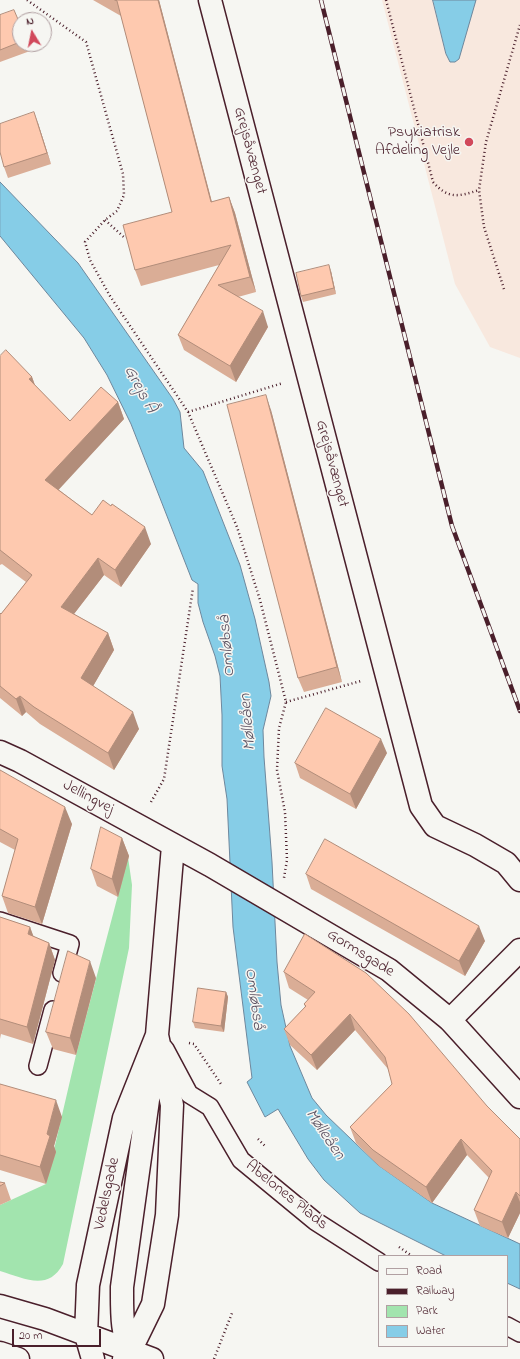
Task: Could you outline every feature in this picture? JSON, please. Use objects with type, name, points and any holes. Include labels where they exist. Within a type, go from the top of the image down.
[{"type":"main road","name":"Grejsåvænget","points":[[210,0],[421,806],[435,826],[475,845],[506,863],[520,880]]},
{"type":"main road","name":"Jellingvej","points":[[0,752],[20,761],[138,824],[173,846]]},
{"type":"main road","name":"Gormsgade","points":[[173,846],[210,865],[389,970],[450,1020],[520,1097]]},
{"type":"main road","name":"Vedelsgade","points":[[129,1356],[153,1304],[167,1215],[172,1106],[157,1035],[173,846]]},
{"type":"main road","points":[[450,1020],[520,950]]},
{"type":"main road","name":"Vedelsgade","points":[[93,1359],[86,1335],[88,1285],[124,1118],[157,1035]]},
{"type":"main road","points":[[129,1356],[122,1321],[122,1287],[157,1035]]},
{"type":"main road","points":[[0,1306],[45,1319],[86,1335],[129,1356],[152,1359]]},
{"type":"main road","points":[[0,1353],[18,1359]]},
{"type":"lane","points":[[0,921],[70,944],[38,1066]]},
{"type":"lane","name":"Abelones Plads","points":[[157,1035],[189,1094],[210,1107],[241,1160],[315,1221],[378,1261]]},
{"type":"lane","points":[[508,1327],[520,1333]]},
{"type":"path","points":[[27,0],[86,42],[123,174],[124,195],[117,211],[105,220],[85,242],[90,260],[110,296],[188,412],[237,527],[260,600],[286,702],[279,728],[277,770],[285,812],[287,860],[280,906]]},
{"type":"path","points":[[386,0],[432,182],[440,191],[450,196],[466,194],[479,190]]},
{"type":"path","points":[[504,289],[484,227],[479,190],[486,142],[520,25]]},
{"type":"path","points":[[105,220],[125,238],[132,236]]},
{"type":"path","points":[[188,412],[308,376]]},
{"type":"path","points":[[138,824],[164,779],[193,588]]},
{"type":"path","points":[[286,702],[386,674]]},
{"type":"path","points":[[157,1035],[194,1044],[222,1086]]},
{"type":"path","points":[[256,1136],[271,1152]]},
{"type":"path","points":[[393,1244],[410,1255]]},
{"type":"path","points":[[214,1359],[232,1313]]},
{"type":"shaded area","name":"Psykiatrisk Afdeling Vejle","points":[[382,0],[520,0],[520,358],[490,347],[455,284]]},
{"type":"green space","points":[[128,857],[132,885],[129,948],[63,1264],[57,1273],[50,1278],[35,1281],[0,1271],[0,1205],[46,1184],[76,1055]]},
{"type":"water","points":[[433,0],[476,0],[459,59],[455,62],[450,62],[446,54]]},
{"type":"water","points":[[0,182],[78,263],[173,399],[180,412],[184,448],[203,471],[240,565],[255,619],[271,696],[263,730],[281,1005],[290,1046],[312,1098],[326,1115],[378,1165],[432,1203],[520,1244],[520,1289],[508,1283],[508,1255],[444,1255],[360,1213],[324,1180],[308,1159],[278,1109],[265,1117],[247,1082],[252,1078],[233,927],[227,799],[222,766],[220,676],[198,603],[198,584],[192,580],[131,424],[107,375],[84,338],[0,236]]},
{"type":"building","points":[[115,0],[158,0],[211,202],[229,197],[250,277],[218,285],[263,311],[230,366],[178,335],[231,245],[135,270],[123,225],[172,212],[117,1]]},
{"type":"building","points":[[14,10],[15,12],[12,12],[12,45],[0,50],[0,15]]},
{"type":"building","points":[[34,112],[47,153],[4,167],[0,152],[0,124]]},
{"type":"building","points":[[329,265],[334,288],[301,296],[296,273]]},
{"type":"building","points":[[6,350],[32,377],[29,379],[70,421],[101,387],[118,402],[45,480],[92,515],[103,500],[111,506],[112,504],[145,527],[115,570],[98,558],[61,607],[108,633],[81,678],[133,712],[108,753],[34,707],[20,696],[16,699],[0,686],[0,613],[1,614],[32,575],[0,550],[0,356]]},
{"type":"building","points":[[266,395],[337,667],[298,678],[227,405]]},
{"type":"building","points":[[326,708],[381,739],[350,794],[295,763]]},
{"type":"building","points":[[0,770],[65,807],[35,907],[2,896],[18,839],[0,829]]},
{"type":"building","points":[[101,827],[122,838],[112,879],[91,869]]},
{"type":"building","points":[[325,839],[479,926],[459,961],[306,874]]},
{"type":"building","points":[[0,917],[30,927],[28,934],[49,943],[27,1027],[0,1019]]},
{"type":"building","points":[[305,934],[366,973],[409,1014],[487,1106],[520,1139],[520,1196],[516,1192],[502,1222],[474,1210],[492,1171],[461,1139],[426,1187],[373,1150],[350,1127],[392,1084],[385,1057],[350,1014],[311,1055],[284,1029],[306,1006],[304,1004],[315,992],[284,972]]},
{"type":"building","points":[[68,951],[90,961],[70,1038],[46,1032]]},
{"type":"building","points":[[198,988],[226,992],[221,1026],[193,1022]]},
{"type":"building","points":[[0,1084],[56,1100],[47,1134],[50,1136],[40,1167],[0,1155]]},
{"type":"railway","points":[[321,0],[452,526],[520,711]]},
{"type":"place","name":"Psykiatrisk Afdeling Vejle","points":[[469,142]]},
{"type":"water label","name":"Grejs Å","points":[[139,390]]},
{"type":"water label","name":"Omløbså","points":[[228,646]]},
{"type":"water label","name":"Mølleåen","points":[[249,722]]},
{"type":"water label","name":"Omløbså","points":[[253,999]]},
{"type":"water label","name":"Mølleåen","points":[[324,1135]]}]
